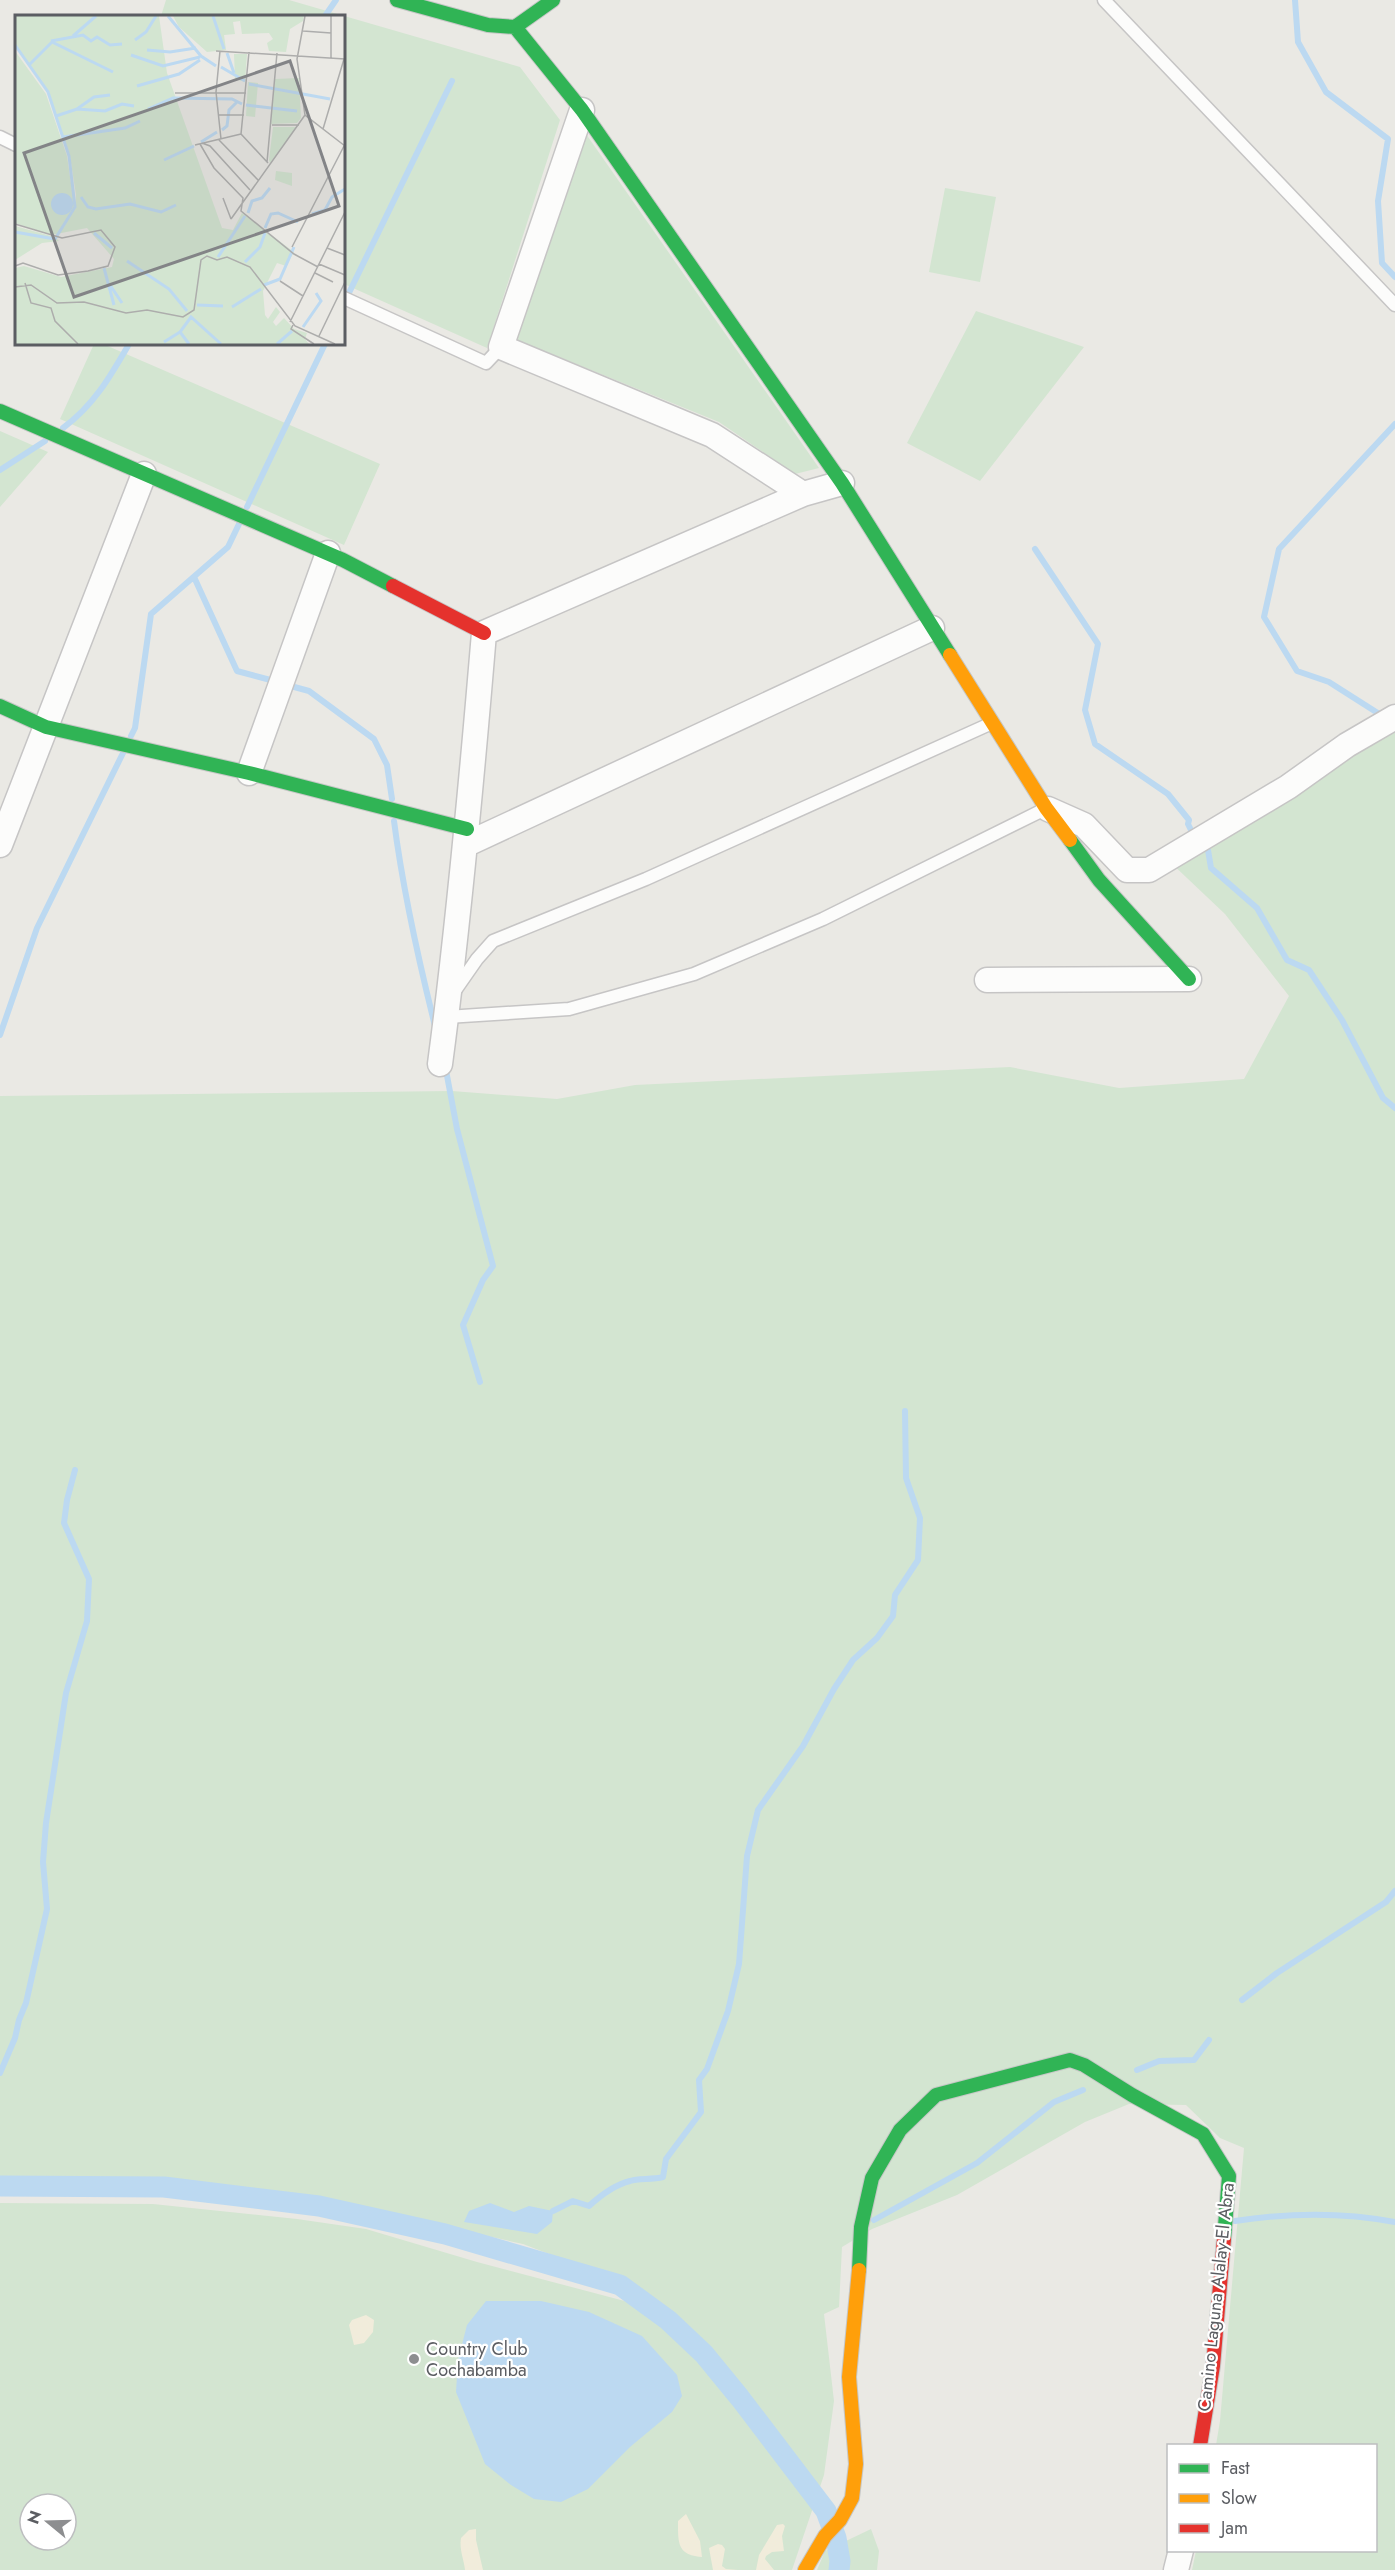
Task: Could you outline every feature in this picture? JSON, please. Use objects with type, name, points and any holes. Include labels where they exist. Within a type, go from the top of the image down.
[{"type":"street","points":[[397,0],[488,25],[515,27],[553,0]]},
{"type":"street","points":[[515,27],[582,110],[842,483],[1046,808],[1099,880],[1189,979]]},
{"type":"street","points":[[582,110],[501,347],[712,435],[803,494]]},
{"type":"street","points":[[0,411],[328,553],[484,633]]},
{"type":"street","points":[[0,845],[144,474]]},
{"type":"street","points":[[484,633],[803,494],[842,483]]},
{"type":"street","points":[[249,773],[328,553]]},
{"type":"street","points":[[0,706],[46,727],[249,773],[467,837],[932,628]]},
{"type":"street","points":[[440,1064],[449,1007],[467,837],[484,633]]},
{"type":"street","points":[[1046,808],[1084,825],[1127,870],[1149,870],[1288,787],[1347,745],[1395,717]]},
{"type":"street","points":[[987,980],[1189,979]]},
{"type":"street","name":"Camino Laguna Alalay-El Abra","points":[[805,2570],[825,2536],[840,2520],[852,2498],[856,2464],[849,2377],[861,2226],[872,2178],[900,2130],[936,2095],[1070,2060],[1084,2065],[1132,2095],[1203,2133],[1229,2176],[1213,2367],[1200,2444]]},
{"type":"street","points":[[1176,2570],[1180,2552]]},
{"type":"lane","points":[[1104,0],[1395,305]]},
{"type":"lane","points":[[0,137],[15,144]]},
{"type":"lane","points":[[345,298],[486,363],[501,347]]},
{"type":"lane","points":[[992,723],[646,879],[493,941],[477,958],[449,1007],[569,1009],[694,974],[823,919],[1046,808]]},
{"type":"green space","points":[[166,0],[289,0],[341,15],[161,15]]},
{"type":"green space","points":[[345,16],[520,67],[560,120],[487,348],[345,284]]},
{"type":"green space","points":[[586,134],[819,468],[795,474],[719,422],[517,340]]},
{"type":"green space","points":[[945,188],[996,197],[980,282],[929,272]]},
{"type":"green space","points":[[976,311],[1084,347],[980,481],[907,443]]},
{"type":"green space","points":[[94,345],[105,345],[380,464],[344,545],[60,419]]},
{"type":"green space","points":[[0,431],[48,452],[0,507]]},
{"type":"green space","points":[[1395,705],[1395,2570],[1192,2570],[1196,2552],[1377,2552],[1377,2444],[1216,2444],[1244,2148],[1220,2138],[1186,2105],[1129,2104],[1085,2122],[957,2195],[872,2229],[842,2247],[839,2307],[824,2314],[834,2401],[824,2475],[792,2570],[0,2570],[0,2203],[153,2204],[297,2219],[366,2229],[477,2262],[651,2308],[667,2310],[625,2283],[523,2244],[321,2199],[163,2180],[0,2177],[0,1096],[452,1091],[557,1099],[635,1085],[1010,1067],[1119,1088],[1244,1079],[1289,996],[1225,914],[1168,860]]},
{"type":"green space","points":[[871,2529],[879,2551],[877,2570],[817,2570],[825,2551]]},
{"type":"sand","points":[[366,2315],[374,2320],[373,2332],[364,2343],[354,2345],[349,2325],[352,2320]]},
{"type":"sand","points":[[686,2514],[700,2541],[702,2557],[683,2551],[679,2542],[678,2521]]},
{"type":"sand","points":[[777,2525],[785,2526],[782,2536],[784,2551],[772,2552],[765,2559],[774,2570],[756,2570],[759,2555]]},
{"type":"sand","points":[[476,2529],[476,2540],[483,2570],[465,2570],[461,2538],[469,2530]]},
{"type":"sand","points":[[718,2544],[725,2549],[722,2566],[726,2569],[738,2570],[713,2570],[709,2548]]},
{"type":"water","points":[[490,2203],[514,2212],[529,2206],[553,2211],[552,2222],[537,2234],[464,2222],[469,2211]]},
{"type":"water","points":[[486,2301],[541,2301],[589,2312],[642,2336],[677,2375],[682,2396],[672,2412],[630,2447],[588,2489],[561,2502],[534,2499],[511,2485],[485,2464],[456,2392],[458,2360],[467,2325]]},
{"type":"waterway","points":[[326,15],[336,0]]},
{"type":"waterway","points":[[1295,0],[1298,42],[1326,92],[1388,139],[1378,201],[1382,263],[1395,277]]},
{"type":"waterway","points":[[345,301],[452,81]]},
{"type":"waterway","points":[[63,428],[92,400],[128,345]]},
{"type":"waterway","points":[[247,507],[325,345]]},
{"type":"waterway","points":[[1384,717],[1329,682],[1297,671],[1264,617],[1279,549],[1395,424]]},
{"type":"waterway","points":[[0,470],[45,441]]},
{"type":"waterway","points":[[131,736],[135,728],[151,614],[228,547],[239,524]]},
{"type":"waterway","points":[[1035,549],[1098,644],[1085,710],[1095,744],[1168,794],[1189,820],[1188,824],[1194,836]]},
{"type":"waterway","points":[[194,577],[237,671],[278,682]]},
{"type":"waterway","points":[[287,685],[309,691],[374,739],[387,765],[392,799]]},
{"type":"waterway","points":[[0,1035],[37,928],[123,753]]},
{"type":"waterway","points":[[394,821],[412,924],[435,1026]]},
{"type":"waterway","points":[[1200,847],[1208,850],[1211,868],[1257,908],[1287,960],[1309,970],[1342,1020],[1383,1098],[1395,1108]]},
{"type":"waterway","points":[[445,1065],[457,1129],[493,1266],[483,1280],[463,1325],[480,1382]]},
{"type":"waterway","points":[[553,2211],[573,2201],[589,2206],[608,2191],[624,2183],[663,2177],[666,2159],[701,2112],[699,2080],[707,2069],[728,2011],[739,1964],[747,1856],[758,1810],[803,1746],[834,1689],[853,1660],[877,1638],[893,1616],[895,1595],[918,1560],[920,1518],[906,1478],[905,1411]]},
{"type":"waterway","points":[[0,2073],[15,2038],[26,2003],[47,1909],[43,1862],[46,1823],[66,1693],[87,1621],[89,1579],[64,1523],[75,1470]]},
{"type":"waterway","points":[[1242,2000],[1277,1973],[1386,1902],[1395,1891]]},
{"type":"waterway","points":[[1137,2070],[1159,2061],[1194,2060],[1209,2040]]},
{"type":"waterway","points":[[874,2220],[977,2163],[1054,2102],[1083,2090]]},
{"type":"waterway","points":[[0,2186],[164,2187],[319,2206],[445,2234],[620,2285],[668,2320],[704,2354],[740,2398],[826,2511],[836,2538],[840,2561],[839,2570]]},
{"type":"waterway","points":[[1235,2221],[1275,2216],[1315,2215],[1355,2216],[1395,2222]]},
{"type":"traffic: fast","points":[[397,0],[488,25],[515,27],[553,0]]},
{"type":"traffic: fast","points":[[515,27],[582,110],[842,483],[950,655]]},
{"type":"traffic: fast","points":[[0,411],[343,560],[393,586]]},
{"type":"traffic: fast","points":[[0,706],[46,727],[249,773],[467,829]]},
{"type":"traffic: fast","points":[[1070,840],[1099,880],[1189,979]]},
{"type":"traffic: fast","points":[[859,2270],[861,2227],[872,2178],[900,2130],[936,2095],[1070,2060],[1084,2065],[1132,2095],[1203,2134],[1229,2176],[1224,2239]]},
{"type":"traffic: slow","points":[[950,655],[1046,808],[1070,840]]},
{"type":"traffic: slow","points":[[805,2570],[825,2536],[840,2520],[852,2498],[856,2464],[849,2377],[859,2270]]},
{"type":"traffic: jam","points":[[393,586],[484,633]]},
{"type":"traffic: jam","points":[[1200,2444],[1213,2366],[1224,2239]]},
{"type":"place","name":"Country Club Cochabamba","points":[[414,2359]]}]
